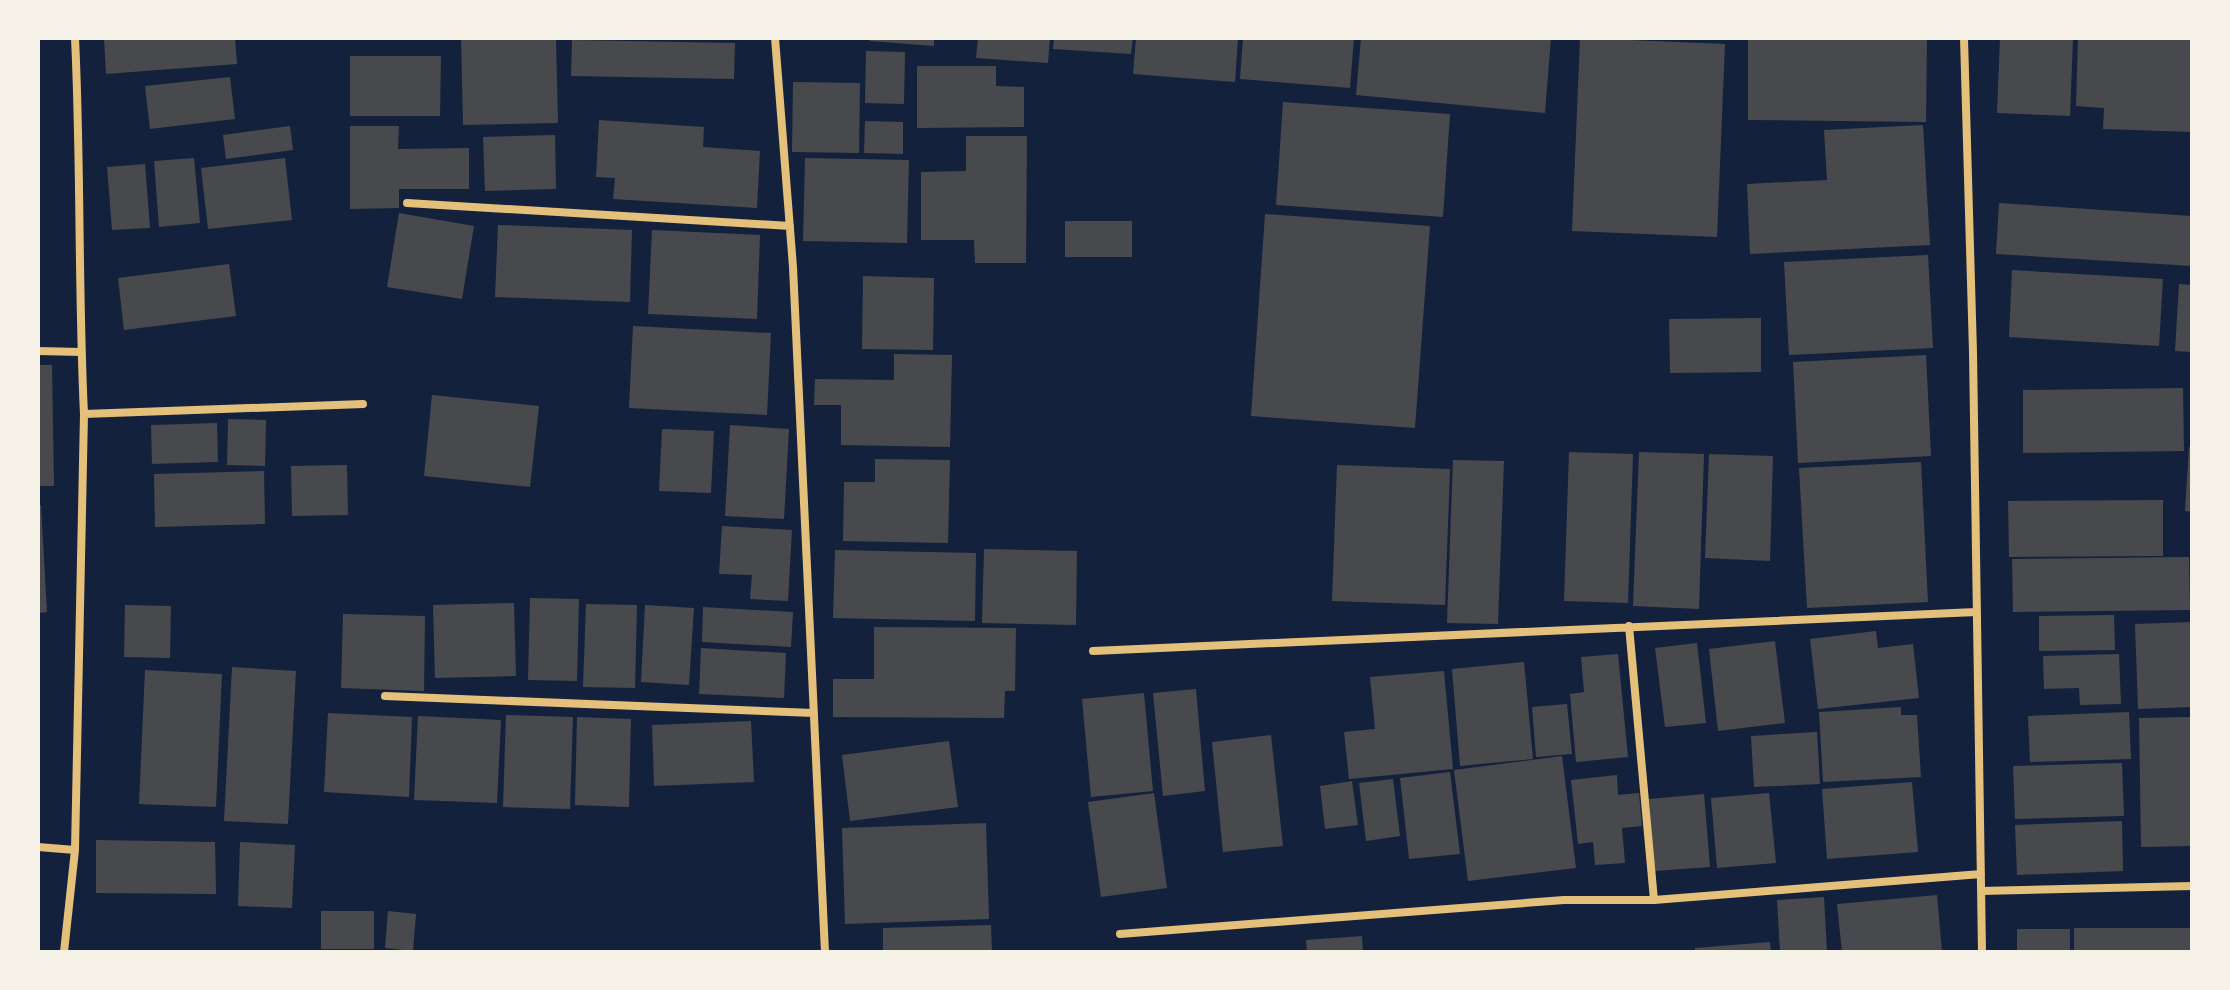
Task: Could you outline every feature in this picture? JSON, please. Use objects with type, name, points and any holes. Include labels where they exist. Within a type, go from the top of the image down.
[{"type":"street","points":[[64,952],[75,850],[84,414],[75,38]]},
{"type":"street","points":[[775,38],[790,226],[825,952]]},
{"type":"street","points":[[1964,38],[1973,352],[1982,952]]},
{"type":"street","points":[[407,203],[790,226]]},
{"type":"street","points":[[38,351],[81,352]]},
{"type":"street","points":[[84,414],[363,404]]},
{"type":"street","points":[[1093,651],[1976,612]]},
{"type":"street","points":[[1629,626],[1654,900]]},
{"type":"street","points":[[385,696],[814,713]]},
{"type":"street","points":[[38,847],[75,850]]},
{"type":"street","points":[[1120,934],[1564,900],[1654,900],[1981,874]]},
{"type":"street","points":[[1981,891],[2192,886]]},
{"type":"building","points":[[104,38],[235,38],[237,64],[106,74]]},
{"type":"building","points":[[461,38],[556,38],[558,123],[463,125]]},
{"type":"building","points":[[870,38],[934,38],[934,46],[870,41]]},
{"type":"building","points":[[978,38],[1050,38],[1048,63],[976,58]]},
{"type":"building","points":[[1054,38],[1133,38],[1131,54],[1053,49]]},
{"type":"building","points":[[1136,38],[1238,38],[1235,82],[1133,74]]},
{"type":"building","points":[[1243,38],[1354,38],[1350,88],[1240,79]]},
{"type":"building","points":[[1361,38],[1551,38],[1545,113],[1356,95]]},
{"type":"building","points":[[1580,38],[1725,44],[1717,237],[1572,231]]},
{"type":"building","points":[[1748,38],[1927,38],[1926,122],[1748,120]]},
{"type":"building","points":[[2000,38],[2073,38],[2070,116],[1997,113]]},
{"type":"building","points":[[2078,38],[2192,38],[2192,132],[2103,129],[2104,108],[2076,106]]},
{"type":"building","points":[[572,40],[735,43],[734,79],[571,76]]},
{"type":"building","points":[[866,51],[905,52],[904,104],[865,103]]},
{"type":"building","points":[[350,56],[441,56],[440,116],[350,116]]},
{"type":"building","points":[[917,66],[996,66],[996,86],[1024,87],[1024,127],[917,128]]},
{"type":"building","points":[[230,77],[235,119],[150,129],[145,86]]},
{"type":"building","points":[[793,82],[860,83],[859,153],[792,152]]},
{"type":"building","points":[[1283,102],[1450,114],[1443,217],[1276,205]]},
{"type":"building","points":[[599,120],[704,127],[703,147],[760,151],[757,208],[613,199],[615,178],[596,177]]},
{"type":"building","points":[[865,121],[903,122],[903,154],[864,153]]},
{"type":"building","points":[[1923,125],[1930,245],[1750,254],[1747,184],[1827,180],[1824,130]]},
{"type":"building","points":[[290,126],[293,150],[226,159],[223,135]]},
{"type":"building","points":[[350,126],[399,126],[398,149],[469,148],[469,189],[399,189],[399,208],[350,209]]},
{"type":"building","points":[[555,135],[556,189],[485,191],[483,137]]},
{"type":"building","points":[[966,136],[1027,136],[1026,263],[975,263],[974,240],[921,240],[921,172],[966,171]]},
{"type":"building","points":[[194,158],[200,223],[159,227],[154,161]]},
{"type":"building","points":[[285,158],[292,220],[208,229],[201,168]]},
{"type":"building","points":[[805,158],[909,160],[907,243],[803,241]]},
{"type":"building","points":[[145,164],[150,228],[112,230],[107,167]]},
{"type":"building","points":[[1999,203],[2192,216],[2192,266],[1996,254]]},
{"type":"building","points":[[399,213],[474,226],[462,299],[387,287]]},
{"type":"building","points":[[1265,214],[1430,226],[1415,428],[1251,416]]},
{"type":"building","points":[[1065,221],[1132,221],[1132,257],[1065,257]]},
{"type":"building","points":[[498,225],[632,230],[630,302],[495,297]]},
{"type":"building","points":[[652,230],[760,235],[757,319],[648,314]]},
{"type":"building","points":[[1928,255],[1933,348],[1789,355],[1784,262]]},
{"type":"building","points":[[229,264],[236,316],[124,330],[118,278]]},
{"type":"building","points":[[2012,270],[2163,279],[2159,346],[2009,337]]},
{"type":"building","points":[[863,276],[934,278],[933,350],[862,349]]},
{"type":"building","points":[[2179,284],[2192,285],[2192,352],[2175,351]]},
{"type":"building","points":[[1761,318],[1761,372],[1670,373],[1669,319]]},
{"type":"building","points":[[633,326],[771,333],[767,415],[629,408]]},
{"type":"building","points":[[894,354],[952,355],[950,447],[841,445],[841,405],[814,405],[815,379],[894,380]]},
{"type":"building","points":[[1926,355],[1931,456],[1798,463],[1793,362]]},
{"type":"building","points":[[38,365],[52,365],[54,486],[38,486]]},
{"type":"building","points":[[2183,388],[2184,451],[2023,453],[2023,390]]},
{"type":"building","points":[[432,395],[539,406],[530,487],[424,476]]},
{"type":"building","points":[[228,419],[266,420],[265,466],[227,465]]},
{"type":"building","points":[[217,423],[218,462],[152,464],[151,425]]},
{"type":"building","points":[[730,425],[789,429],[784,519],[725,516]]},
{"type":"building","points":[[662,429],[714,431],[711,493],[659,491]]},
{"type":"building","points":[[2189,447],[2192,447],[2192,512],[2185,511]]},
{"type":"building","points":[[1569,452],[1633,454],[1628,603],[1564,601]]},
{"type":"building","points":[[1639,452],[1704,454],[1699,609],[1633,606]]},
{"type":"building","points":[[1709,454],[1773,456],[1770,561],[1705,558]]},
{"type":"building","points":[[875,459],[950,460],[948,543],[843,541],[844,482],[875,482]]},
{"type":"building","points":[[1453,460],[1504,461],[1498,624],[1447,623]]},
{"type":"building","points":[[1921,462],[1928,602],[1807,608],[1799,468]]},
{"type":"building","points":[[347,465],[348,515],[292,516],[291,466]]},
{"type":"building","points":[[1337,465],[1450,469],[1445,605],[1332,601]]},
{"type":"building","points":[[264,471],[265,524],[155,527],[154,474]]},
{"type":"building","points":[[2163,500],[2163,556],[2009,557],[2008,501]]},
{"type":"building","points":[[38,505],[41,505],[47,612],[38,613]]},
{"type":"building","points":[[722,526],[792,530],[788,601],[750,599],[752,575],[719,574]]},
{"type":"building","points":[[984,549],[1077,551],[1076,625],[982,623]]},
{"type":"building","points":[[835,550],[976,553],[975,621],[833,618]]},
{"type":"building","points":[[2189,557],[2190,610],[2013,612],[2012,559]]},
{"type":"building","points":[[530,598],[579,599],[577,681],[528,680]]},
{"type":"building","points":[[514,603],[516,676],[435,678],[433,605]]},
{"type":"building","points":[[586,604],[637,605],[635,688],[583,687]]},
{"type":"building","points":[[125,605],[171,606],[170,658],[124,657]]},
{"type":"building","points":[[645,605],[694,608],[689,685],[641,682]]},
{"type":"building","points":[[703,607],[793,612],[791,647],[702,642]]},
{"type":"building","points":[[343,614],[425,616],[424,691],[341,688]]},
{"type":"building","points":[[2114,615],[2115,650],[2039,651],[2039,616]]},
{"type":"building","points":[[2192,622],[2192,707],[2138,709],[2135,624]]},
{"type":"building","points":[[874,627],[1016,628],[1015,691],[1005,691],[1004,718],[833,717],[833,679],[874,679]]},
{"type":"building","points":[[1876,631],[1878,648],[1913,644],[1919,698],[1818,709],[1810,639]]},
{"type":"building","points":[[1775,641],[1785,723],[1718,731],[1709,649]]},
{"type":"building","points":[[1697,643],[1706,723],[1665,727],[1655,648]]},
{"type":"building","points":[[701,648],[786,653],[784,698],[699,694]]},
{"type":"building","points":[[1618,654],[1628,757],[1576,762],[1570,694],[1584,692],[1581,657]]},
{"type":"building","points":[[2119,654],[2121,704],[2080,705],[2079,688],[2044,689],[2043,656]]},
{"type":"building","points":[[1524,662],[1533,759],[1460,766],[1452,669]]},
{"type":"building","points":[[232,667],[296,671],[288,824],[224,821]]},
{"type":"building","points":[[145,670],[222,674],[216,807],[139,804]]},
{"type":"building","points":[[1444,671],[1453,769],[1349,779],[1344,732],[1375,729],[1370,677]]},
{"type":"building","points":[[1196,689],[1205,791],[1163,796],[1153,693]]},
{"type":"building","points":[[1144,693],[1153,791],[1091,797],[1082,699]]},
{"type":"building","points":[[1567,704],[1572,754],[1536,757],[1532,707]]},
{"type":"building","points":[[1901,707],[1901,715],[1917,715],[1921,777],[1823,782],[1819,712]]},
{"type":"building","points":[[2129,712],[2131,759],[2030,762],[2028,716]]},
{"type":"building","points":[[328,713],[412,717],[409,797],[324,792]]},
{"type":"building","points":[[506,715],[573,717],[570,809],[503,807]]},
{"type":"building","points":[[418,716],[501,720],[497,803],[414,800]]},
{"type":"building","points":[[577,717],[631,719],[629,807],[575,805]]},
{"type":"building","points":[[2192,717],[2192,846],[2141,847],[2139,718]]},
{"type":"building","points":[[751,721],[754,782],[654,786],[652,725]]},
{"type":"building","points":[[1817,732],[1820,784],[1754,787],[1751,736]]},
{"type":"building","points":[[1271,735],[1283,846],[1223,852],[1212,742]]},
{"type":"building","points":[[949,741],[958,807],[850,821],[842,755]]},
{"type":"building","points":[[1562,756],[1576,868],[1468,881],[1454,770]]},
{"type":"building","points":[[2122,763],[2124,816],[2015,819],[2013,766]]},
{"type":"building","points":[[1450,772],[1460,854],[1409,859],[1400,778]]},
{"type":"building","points":[[1617,775],[1618,795],[1639,793],[1642,826],[1622,828],[1625,863],[1595,865],[1593,842],[1578,844],[1571,780]]},
{"type":"building","points":[[1393,779],[1400,836],[1366,841],[1359,783]]},
{"type":"building","points":[[1352,781],[1358,825],[1325,829],[1320,786]]},
{"type":"building","points":[[1912,782],[1918,852],[1827,859],[1822,789]]},
{"type":"building","points":[[1154,793],[1167,888],[1101,897],[1088,802]]},
{"type":"building","points":[[1769,793],[1776,863],[1717,868],[1711,798]]},
{"type":"building","points":[[1704,794],[1710,867],[1654,871],[1649,799]]},
{"type":"building","points":[[2122,821],[2123,871],[2017,875],[2015,825]]},
{"type":"building","points":[[986,823],[989,919],[845,924],[842,828]]},
{"type":"building","points":[[96,840],[215,842],[216,894],[96,893]]},
{"type":"building","points":[[240,842],[295,845],[292,908],[238,906]]},
{"type":"building","points":[[1937,895],[1942,952],[1842,952],[1837,904]]},
{"type":"building","points":[[1824,897],[1827,952],[1780,952],[1777,900]]},
{"type":"building","points":[[321,911],[374,911],[374,949],[321,949]]},
{"type":"building","points":[[388,911],[416,914],[413,951],[385,948]]},
{"type":"building","points":[[991,925],[992,952],[883,952],[883,928]]},
{"type":"building","points":[[2074,928],[2191,928],[2191,952],[2074,952]]},
{"type":"building","points":[[2017,929],[2070,929],[2070,952],[2017,952]]},
{"type":"building","points":[[1362,936],[1363,952],[1307,952],[1306,940]]},
{"type":"building","points":[[1770,942],[1771,952],[1695,952],[1695,948]]}]
